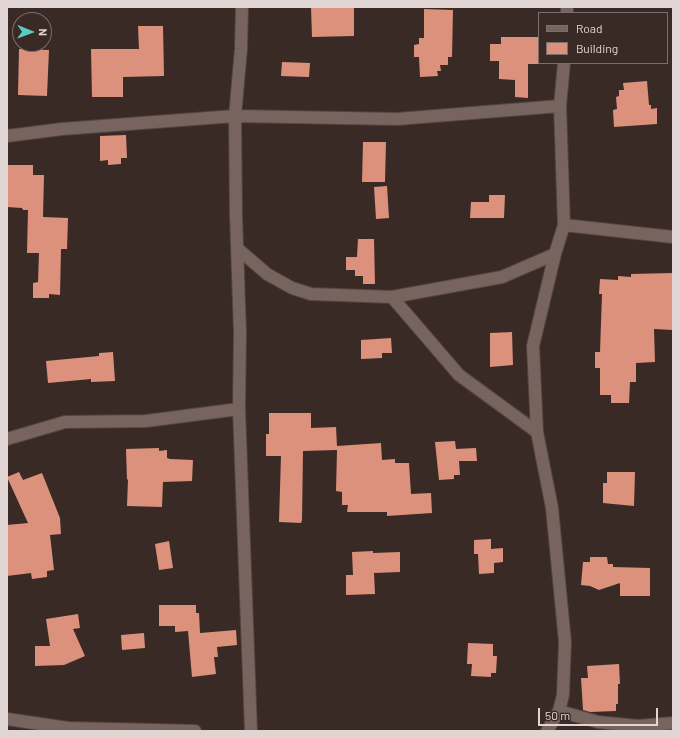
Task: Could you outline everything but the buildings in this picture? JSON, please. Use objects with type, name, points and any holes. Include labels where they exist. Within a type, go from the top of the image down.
[{"type":"street","points":[[242,7],[241,49],[235,116],[239,409],[251,731]]},
{"type":"street","points":[[545,730],[558,711],[563,695],[565,642],[552,508],[537,432],[533,370],[534,336],[564,225],[560,106],[564,64]]},
{"type":"street","points":[[7,136],[62,129],[235,116],[397,119],[560,106]]},
{"type":"street","points":[[564,225],[673,237]]},
{"type":"street","points":[[238,249],[267,274],[292,288],[311,294],[392,297],[502,277],[555,254]]},
{"type":"street","points":[[392,297],[459,374],[537,432]]},
{"type":"street","points":[[7,439],[65,422],[146,421],[239,409]]},
{"type":"street","points":[[558,711],[598,722],[638,726],[673,723]]},
{"type":"street","points":[[7,719],[68,730],[195,731]]}]
